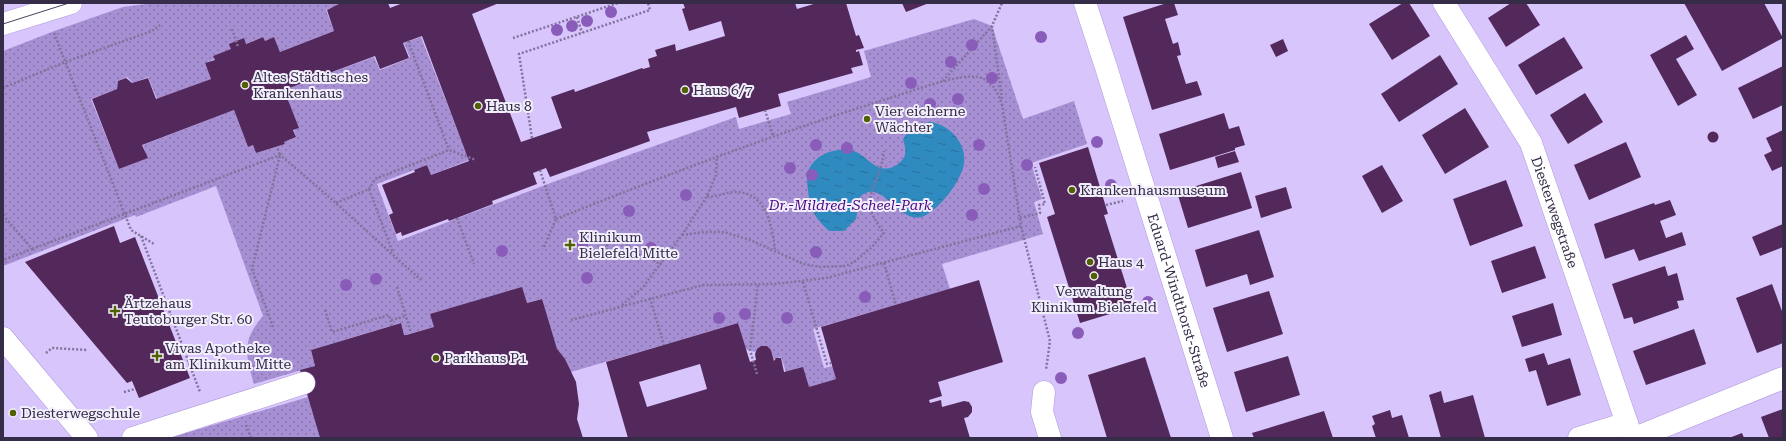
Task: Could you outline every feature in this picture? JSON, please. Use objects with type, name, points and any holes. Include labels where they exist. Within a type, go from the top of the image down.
[{"type":"street","points":[[3,24],[71,3]]},
{"type":"street","name":"Eduard-Windthorst-Straße","points":[[1085,3],[1109,75],[1222,438]]},
{"type":"street","name":"Diesterwegstraße","points":[[1444,3],[1530,143],[1631,433]]},
{"type":"street","points":[[3,338],[87,438]]},
{"type":"street","points":[[1579,438],[1631,433],[1783,378]]},
{"type":"street","points":[[133,438],[304,383]]},
{"type":"street","points":[[1044,392],[1042,412],[1050,438]]},
{"type":"path","points":[[513,38],[618,3]]},
{"type":"path","points":[[532,138],[519,54],[650,10],[648,3]]},
{"type":"path","points":[[942,82],[992,26],[1002,3]]},
{"type":"path","points":[[577,17],[582,33]]},
{"type":"path","points":[[3,88],[65,62],[152,31],[160,25]]},
{"type":"path","points":[[992,26],[1002,105],[1020,218],[1050,341],[1044,392]]},
{"type":"path","points":[[52,28],[131,230],[154,244]]},
{"type":"path","points":[[232,29],[238,47]]},
{"type":"path","points":[[408,41],[448,150]]},
{"type":"path","points":[[556,219],[717,156],[773,136],[942,82],[969,76],[985,79],[991,83],[998,93],[1002,105]]},
{"type":"path","points":[[765,110],[773,136]]},
{"type":"path","points":[[277,147],[280,155],[393,253],[421,280]]},
{"type":"path","points":[[336,203],[369,189],[375,179],[448,150],[476,160]]},
{"type":"path","points":[[682,235],[704,232],[724,232],[775,250],[804,264],[820,267],[845,266],[862,257],[884,233],[872,215],[870,209],[871,196],[882,165],[884,151]]},
{"type":"path","points":[[3,260],[280,155]]},
{"type":"path","points":[[273,327],[252,269],[280,155]]},
{"type":"path","points":[[622,306],[643,287],[661,265],[707,196],[716,175],[717,156]]},
{"type":"path","points":[[1020,218],[1040,214],[1039,205],[1045,204],[1034,167]]},
{"type":"path","points":[[540,170],[556,219],[543,249]]},
{"type":"path","points":[[369,189],[393,253]]},
{"type":"path","points":[[707,196],[717,196],[743,191],[752,196],[762,205],[768,216],[772,227],[775,250]]},
{"type":"path","points":[[1106,205],[1118,202]]},
{"type":"path","points":[[3,216],[32,249]]},
{"type":"path","points":[[457,218],[474,264]]},
{"type":"path","points":[[571,320],[703,285],[803,282],[847,273],[1022,226]]},
{"type":"path","points":[[140,236],[208,413]]},
{"type":"path","points":[[615,237],[622,238],[626,243],[626,251],[619,257],[613,257],[608,253],[607,244],[609,240],[615,237]]},
{"type":"path","points":[[137,242],[142,240]]},
{"type":"path","points":[[626,251],[652,260],[661,265]]},
{"type":"path","points":[[884,263],[896,305]]},
{"type":"path","points":[[845,266],[847,273]]},
{"type":"path","points":[[803,282],[827,364],[832,363]]},
{"type":"path","points":[[757,374],[750,350],[758,284]]},
{"type":"path","points":[[397,287],[411,333]]},
{"type":"path","points":[[650,298],[664,345]]},
{"type":"path","points":[[326,310],[332,332],[389,315],[392,326]]},
{"type":"path","points":[[391,320],[406,316]]},
{"type":"path","points":[[28,367],[52,348],[88,350]]},
{"type":"path","points":[[186,368],[190,367]]},
{"type":"path","points":[[124,392],[135,389]]},
{"type":"green space","name":"Dr.-Mildred-Scheel-Park","points":[[154,3],[341,4],[326,10],[334,31],[280,52],[274,37],[265,41],[263,37],[214,56],[215,59],[205,63],[211,79],[157,99],[148,77],[133,83],[127,77],[118,81],[117,89],[91,99],[119,169],[147,158],[143,145],[234,110],[248,147],[253,145],[256,153],[285,144],[284,142],[296,137],[294,130],[298,128],[284,90],[374,57],[380,70],[410,58],[404,43],[421,37],[469,160],[431,175],[427,165],[377,184],[398,241],[553,182],[736,117],[739,129],[791,114],[787,102],[871,77],[864,51],[974,19],[992,26],[1023,119],[1074,101],[1087,144],[1031,163],[1042,199],[1034,202],[1043,234],[942,264],[950,289],[813,329],[824,368],[833,366],[836,379],[809,387],[786,372],[781,357],[774,359],[771,350],[767,347],[759,348],[755,352],[745,349],[738,323],[564,374],[541,299],[404,335],[400,323],[311,350],[315,366],[254,384],[247,356],[247,348],[251,333],[263,316],[216,186],[136,217],[135,215],[3,266],[3,51],[123,7]]},
{"type":"green space","points":[[308,397],[320,438],[169,438]]},
{"type":"water","points":[[932,122],[945,127],[956,137],[963,150],[964,157],[964,164],[959,178],[950,193],[938,206],[926,215],[917,218],[900,210],[884,197],[876,193],[868,192],[860,197],[856,219],[844,231],[829,231],[822,224],[812,208],[809,198],[807,177],[812,163],[824,154],[831,151],[846,150],[862,155],[879,167],[884,169],[890,168],[895,166],[904,158],[905,148],[903,139],[909,131],[915,126]]},
{"type":"building","points":[[341,3],[388,3],[390,8],[403,3],[499,3],[472,14],[521,142],[562,128],[551,97],[574,89],[575,92],[642,68],[650,67],[648,59],[657,56],[655,50],[675,44],[676,51],[725,36],[721,21],[689,31],[682,9],[685,8],[683,3],[795,3],[797,9],[817,3],[846,3],[856,36],[859,35],[864,48],[856,50],[856,52],[859,51],[863,65],[851,68],[853,73],[778,94],[781,106],[739,118],[736,107],[647,132],[650,141],[550,177],[546,168],[533,173],[537,184],[492,201],[493,204],[449,221],[448,219],[402,236],[401,232],[396,234],[389,215],[393,213],[382,185],[415,172],[414,170],[427,165],[431,175],[469,161],[422,36],[403,43],[409,58],[380,69],[375,56],[284,90],[299,128],[293,130],[296,137],[284,142],[285,144],[256,153],[253,145],[248,147],[234,110],[142,145],[148,158],[119,169],[92,99],[117,89],[118,81],[126,78],[132,83],[148,78],[156,99],[211,79],[205,63],[215,60],[213,56],[231,49],[229,44],[244,38],[246,44],[263,37],[265,41],[274,37],[280,52],[334,31],[327,10]]},
{"type":"building","points":[[902,3],[929,3],[906,12]]},
{"type":"building","points":[[1167,3],[1174,3],[1178,15],[1165,19],[1173,44],[1178,42],[1181,55],[1177,56],[1186,84],[1197,81],[1202,95],[1152,110],[1123,17]]},
{"type":"building","points":[[1403,3],[1409,3],[1430,36],[1392,60],[1369,24]]},
{"type":"building","points":[[1511,3],[1526,3],[1540,25],[1506,47],[1488,18]]},
{"type":"building","points":[[1684,3],[1764,3],[1783,38],[1722,71]]},
{"type":"building","points":[[1686,35],[1694,49],[1676,59],[1697,95],[1678,106],[1650,55]]},
{"type":"building","points":[[1564,37],[1583,68],[1536,95],[1518,65]]},
{"type":"building","points":[[1283,39],[1288,51],[1276,57],[1270,45]]},
{"type":"building","points":[[1440,55],[1458,84],[1399,122],[1381,94]]},
{"type":"building","points":[[1783,66],[1783,105],[1753,119],[1738,88]]},
{"type":"building","points":[[1585,93],[1603,122],[1568,144],[1550,115]]},
{"type":"building","points":[[1465,108],[1489,147],[1445,174],[1422,135]]},
{"type":"building","points":[[1224,113],[1229,129],[1239,126],[1245,145],[1235,148],[1235,150],[1170,170],[1159,134]]},
{"type":"building","points":[[1783,130],[1783,166],[1772,171],[1764,155],[1772,151],[1766,138]]},
{"type":"building","points":[[1713,131],[1717,133],[1719,137],[1717,141],[1713,143],[1709,141],[1707,137],[1709,133]]},
{"type":"building","points":[[1626,142],[1641,177],[1589,200],[1574,165]]},
{"type":"building","name":"Haus 4","points":[[1088,147],[1108,214],[1104,215],[1133,307],[1080,323],[1047,217],[1055,214],[1039,163]]},
{"type":"building","points":[[1235,151],[1239,162],[1218,168],[1215,157]]},
{"type":"building","points":[[1382,165],[1403,201],[1382,213],[1362,176]]},
{"type":"building","points":[[1241,172],[1252,208],[1188,228],[1177,192]]},
{"type":"building","points":[[1506,180],[1523,226],[1470,246],[1453,199]]},
{"type":"building","points":[[1286,187],[1292,208],[1261,218],[1255,196]]},
{"type":"building","points":[[1670,200],[1676,215],[1660,221],[1666,238],[1682,232],[1686,245],[1639,261],[1634,249],[1605,259],[1594,224],[1654,203],[1655,205]]},
{"type":"building","points":[[1783,224],[1783,247],[1760,256],[1752,237]]},
{"type":"building","name":"Ärtzehaus Teutoburger Str. 60","points":[[114,226],[120,243],[135,237],[190,378],[139,398],[132,381],[127,383],[25,262]]},
{"type":"building","points":[[1259,230],[1274,277],[1250,285],[1247,274],[1206,287],[1195,250]]},
{"type":"building","points":[[1535,246],[1546,278],[1502,293],[1491,261]]},
{"type":"building","points":[[1665,266],[1668,276],[1677,273],[1684,300],[1677,301],[1679,308],[1634,324],[1632,317],[1624,319],[1612,284]]},
{"type":"building","points":[[979,280],[1003,362],[938,382],[942,396],[929,400],[930,403],[941,400],[942,407],[964,401],[969,402],[972,407],[972,412],[968,417],[964,418],[970,438],[628,438],[606,362],[738,323],[750,362],[756,360],[755,354],[757,349],[761,346],[767,346],[771,350],[774,361],[776,358],[781,358],[784,372],[803,367],[809,387],[836,379],[821,327]],"holes":[[[700,364],[707,389],[647,407],[639,382]]]},
{"type":"building","points":[[1772,284],[1783,314],[1783,343],[1757,353],[1736,298]]},
{"type":"building","name":"Parkhaus P1","points":[[522,287],[527,303],[542,299],[557,349],[565,359],[576,382],[579,404],[577,419],[583,438],[320,438],[300,370],[315,366],[311,350],[401,323],[404,335],[434,327],[430,314]]},
{"type":"building","points":[[1269,291],[1283,334],[1227,352],[1213,308]]},
{"type":"building","points":[[1553,303],[1562,335],[1522,347],[1512,316]]},
{"type":"building","points":[[1694,329],[1706,364],[1646,385],[1633,351]]},
{"type":"building","points":[[1544,353],[1548,365],[1570,358],[1581,395],[1547,406],[1536,370],[1529,372],[1525,359]]},
{"type":"building","points":[[1288,356],[1300,395],[1246,412],[1234,372]]},
{"type":"building","points":[[1145,357],[1171,438],[1107,438],[1088,375]]},
{"type":"building","points":[[1441,391],[1444,403],[1473,395],[1485,438],[1441,438],[1429,395]]},
{"type":"building","points":[[1783,409],[1783,438],[1769,438],[1761,417]]},
{"type":"building","points":[[1390,410],[1392,418],[1402,415],[1409,438],[1376,438],[1372,426],[1375,424],[1372,416]]},
{"type":"building","points":[[1324,411],[1333,438],[1254,438],[1252,433]]},
{"type":"building","points":[[1742,433],[1744,438],[1729,438]]},
{"type":"tram line","points":[[3,24],[69,3]]},
{"type":"place","name":"Altes Städtisches Krankenhaus","points":[[245,85]]},
{"type":"place","name":"Haus 6/7","points":[[685,90]]},
{"type":"place","name":"Haus 8","points":[[478,106]]},
{"type":"place","name":"Vier eicherne Wächter","points":[[867,119]]},
{"type":"place","name":"Krankenhausmuseum","points":[[1072,190]]},
{"type":"place","name":"Klinikum Bielefeld Mitte","points":[[570,245]]},
{"type":"place","name":"Haus 4","points":[[1090,262]]},
{"type":"place","name":"Verwaltung Klinikum Bielefeld","points":[[1094,276]]},
{"type":"place","name":"Ärtzehaus Teutoburger Str. 60","points":[[115,311]]},
{"type":"place","name":"Vivas Apotheke am Klinikum Mitte","points":[[157,356]]},
{"type":"place","name":"Parkhaus P1","points":[[436,358]]},
{"type":"place","name":"Diesterwegschule","points":[[13,413]]}]
